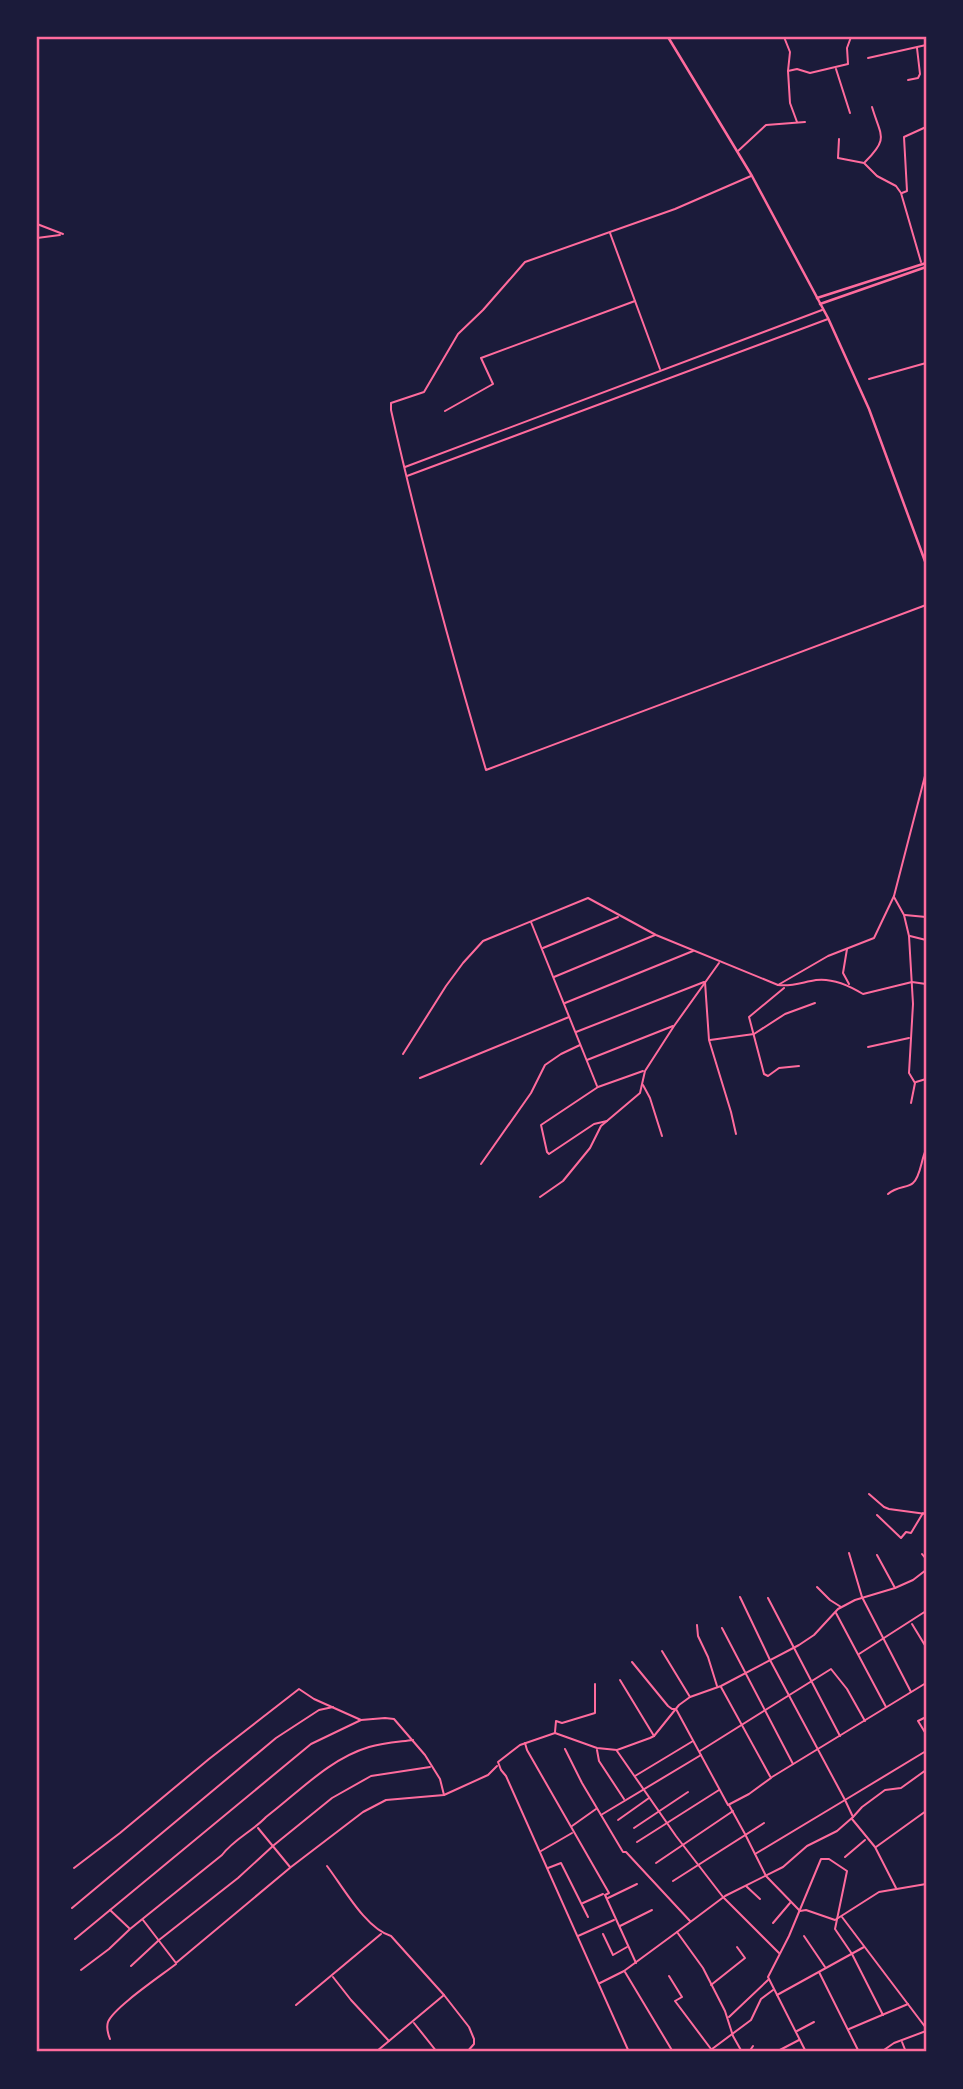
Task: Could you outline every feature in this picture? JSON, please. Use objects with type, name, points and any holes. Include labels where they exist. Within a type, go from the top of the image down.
[{"type":"main road","points":[[668,37],[752,176],[828,318],[869,409],[926,564]]},
{"type":"main road","points":[[817,298],[925,265]]},
{"type":"main road","points":[[820,304],[925,265]]},
{"type":"street","points":[[784,37],[790,52],[790,103],[797,122]]},
{"type":"street","points":[[788,71],[797,69],[810,73],[848,64],[847,48],[851,37]]},
{"type":"street","points":[[868,58],[926,45]]},
{"type":"street","points":[[908,80],[918,78],[920,74],[916,47]]},
{"type":"street","points":[[836,68],[850,114]]},
{"type":"street","points":[[864,163],[880,147],[882,141],[872,107]]},
{"type":"street","points":[[737,152],[766,125],[805,122]]},
{"type":"street","points":[[901,193],[907,191],[904,137],[926,127]]},
{"type":"street","points":[[839,139],[838,158],[864,163],[901,193],[925,265]]},
{"type":"street","points":[[752,176],[675,209],[525,262],[483,310],[457,334],[425,392],[391,403],[406,476],[459,680],[486,770],[926,605]]},
{"type":"street","points":[[37,224],[63,234],[37,238]]},
{"type":"street","points":[[610,232],[661,370]]},
{"type":"street","points":[[444,411],[493,384],[481,358],[635,301]]},
{"type":"street","points":[[404,467],[823,309]]},
{"type":"street","points":[[406,476],[828,318]]},
{"type":"street","points":[[869,379],[926,363]]},
{"type":"street","points":[[778,985],[828,956],[874,938],[894,896],[926,772]]},
{"type":"street","points":[[894,896],[904,915],[909,936],[912,982],[909,1073],[915,1083],[911,1102]]},
{"type":"street","points":[[403,1054],[446,986],[481,943],[588,898],[656,935],[778,985],[820,979],[850,986],[863,994],[912,982],[926,984]]},
{"type":"street","points":[[904,915],[926,917]]},
{"type":"street","points":[[542,948],[619,916]]},
{"type":"street","points":[[531,921],[598,1087]]},
{"type":"street","points":[[554,977],[656,935]]},
{"type":"street","points":[[909,936],[926,940]]},
{"type":"street","points":[[847,948],[844,973],[850,986]]},
{"type":"street","points":[[564,1004],[695,950]]},
{"type":"street","points":[[540,1197],[563,1181],[590,1148],[601,1126],[640,1093],[645,1071],[720,961]]},
{"type":"street","points":[[576,1032],[705,981]]},
{"type":"street","points":[[705,981],[709,1040],[736,1134]]},
{"type":"street","points":[[785,986],[750,1015],[764,1074],[768,1076],[779,1069],[799,1066]]},
{"type":"street","points":[[709,1040],[754,1034],[785,1014],[815,1003]]},
{"type":"street","points":[[420,1078],[570,1017]]},
{"type":"street","points":[[587,1060],[674,1026]]},
{"type":"street","points":[[868,1046],[910,1038]]},
{"type":"street","points":[[481,1164],[531,1093],[545,1065],[581,1045]]},
{"type":"street","points":[[608,1120],[594,1124],[548,1154],[541,1125],[598,1087],[645,1071]]},
{"type":"street","points":[[915,1083],[926,1079]]},
{"type":"street","points":[[642,1084],[650,1098],[662,1136]]},
{"type":"street","points":[[888,1194],[894,1188],[910,1185],[915,1181],[926,1150]]},
{"type":"street","points":[[869,1494],[889,1509],[925,1514],[911,1533],[906,1532],[901,1538],[877,1515]]},
{"type":"street","points":[[849,1553],[862,1597],[912,1692]]},
{"type":"street","points":[[922,1554],[926,1559]]},
{"type":"street","points":[[877,1555],[895,1588]]},
{"type":"street","points":[[110,2039],[108,2021],[120,2008],[291,1867],[363,1812],[386,1800],[444,1795],[488,1776],[498,1766],[498,1762],[512,1750],[555,1732],[597,1748],[617,1750],[654,1736],[676,1709],[690,1697],[719,1687],[794,1647],[814,1635],[842,1608],[862,1597],[895,1588],[913,1580],[926,1570]]},
{"type":"street","points":[[817,1587],[842,1608]]},
{"type":"street","points":[[740,1597],[852,1817],[875,1847],[896,1889]]},
{"type":"street","points":[[768,1598],[841,1736]]},
{"type":"street","points":[[858,1654],[926,1611]]},
{"type":"street","points":[[836,1613],[886,1708]]},
{"type":"street","points":[[911,1622],[926,1647]]},
{"type":"street","points":[[697,1625],[698,1636],[719,1687],[771,1778]]},
{"type":"street","points":[[722,1628],[793,1765]]},
{"type":"street","points":[[662,1651],[690,1697]]},
{"type":"street","points":[[632,1662],[668,1706],[676,1709],[766,1876],[800,1911]]},
{"type":"street","points":[[600,1815],[831,1669],[847,1689],[865,1721]]},
{"type":"street","points":[[620,1680],[654,1736]]},
{"type":"street","points":[[728,1805],[926,1683]]},
{"type":"street","points":[[555,1732],[556,1721],[562,1723],[595,1713],[595,1684]]},
{"type":"street","points":[[74,1868],[299,1689],[314,1699],[362,1720]]},
{"type":"street","points":[[72,1908],[276,1738],[319,1710],[334,1706]]},
{"type":"street","points":[[926,1717],[918,1721],[926,1734]]},
{"type":"street","points":[[75,1939],[311,1744],[362,1720],[394,1719],[414,1740],[440,1779],[444,1795]]},
{"type":"street","points":[[81,1970],[330,1766],[370,1747],[414,1740]]},
{"type":"street","points":[[634,1777],[693,1741]]},
{"type":"street","points":[[525,1743],[609,1893],[606,1897]]},
{"type":"street","points":[[597,1748],[599,1761],[624,1800]]},
{"type":"street","points":[[565,1749],[622,1852],[626,1852],[691,1922]]},
{"type":"street","points":[[617,1750],[667,1824],[723,1897],[780,1954]]},
{"type":"street","points":[[755,1854],[926,1751]]},
{"type":"street","points":[[131,1966],[331,1798],[371,1776],[431,1766]]},
{"type":"street","points":[[498,1766],[506,1776],[629,2052]]},
{"type":"street","points":[[599,1983],[636,1963],[723,1897],[783,1867],[807,1846],[837,1831],[885,1790],[901,1788],[926,1770]]},
{"type":"street","points":[[637,1842],[719,1789]]},
{"type":"street","points":[[634,1828],[688,1793]]},
{"type":"street","points":[[618,1820],[649,1798]]},
{"type":"street","points":[[571,1826],[597,1809]]},
{"type":"street","points":[[656,1863],[733,1811]]},
{"type":"street","points":[[875,1847],[926,1811]]},
{"type":"street","points":[[673,1881],[764,1824]]},
{"type":"street","points":[[257,1826],[291,1867]]},
{"type":"street","points":[[540,1852],[574,1832]]},
{"type":"street","points":[[845,1857],[867,1838]]},
{"type":"street","points":[[728,2018],[768,1980],[821,1858],[829,1859],[847,1871],[835,1920],[835,1931],[852,1954],[883,2015]]},
{"type":"street","points":[[547,1868],[561,1863],[587,1917]]},
{"type":"street","points":[[327,1866],[368,1921],[382,1934],[391,1936],[444,1994],[469,2027],[474,2044],[467,2052]]},
{"type":"street","points":[[606,1897],[637,1884]]},
{"type":"street","points":[[800,1911],[806,1910],[835,1920],[879,1892],[926,1884]]},
{"type":"street","points":[[746,1885],[760,1899]]},
{"type":"street","points":[[582,1904],[603,1894],[606,1897],[636,1963]]},
{"type":"street","points":[[773,1923],[791,1902]]},
{"type":"street","points":[[110,1910],[130,1929]]},
{"type":"street","points":[[620,1926],[652,1910]]},
{"type":"street","points":[[842,1916],[926,2029],[880,2052]]},
{"type":"street","points":[[577,1936],[616,1919]]},
{"type":"street","points":[[143,1920],[176,1963]]},
{"type":"street","points":[[677,1932],[703,1968],[742,2052]]},
{"type":"street","points":[[296,2005],[382,1934]]},
{"type":"street","points":[[603,1934],[613,1955],[628,1946]]},
{"type":"street","points":[[804,1936],[826,1968]]},
{"type":"street","points":[[711,1985],[745,1958],[737,1947]]},
{"type":"street","points":[[776,1995],[865,1947]]},
{"type":"street","points":[[624,1971],[673,2052]]},
{"type":"street","points":[[819,1972],[859,2052]]},
{"type":"street","points":[[332,1976],[389,2041]]},
{"type":"street","points":[[669,1976],[682,1997],[675,2001],[711,2049]]},
{"type":"street","points":[[768,1980],[806,2052]]},
{"type":"street","points":[[708,2052],[751,2020],[761,1999],[774,1990]]},
{"type":"street","points":[[377,2051],[444,1994]]},
{"type":"street","points":[[848,2030],[908,2004]]},
{"type":"street","points":[[412,2021],[437,2052]]},
{"type":"street","points":[[796,2032],[814,2022]]},
{"type":"street","points":[[776,2052],[800,2039]]},
{"type":"street","points":[[901,2041],[906,2052]]},
{"type":"street","points":[[749,2052],[753,2046]]}]
